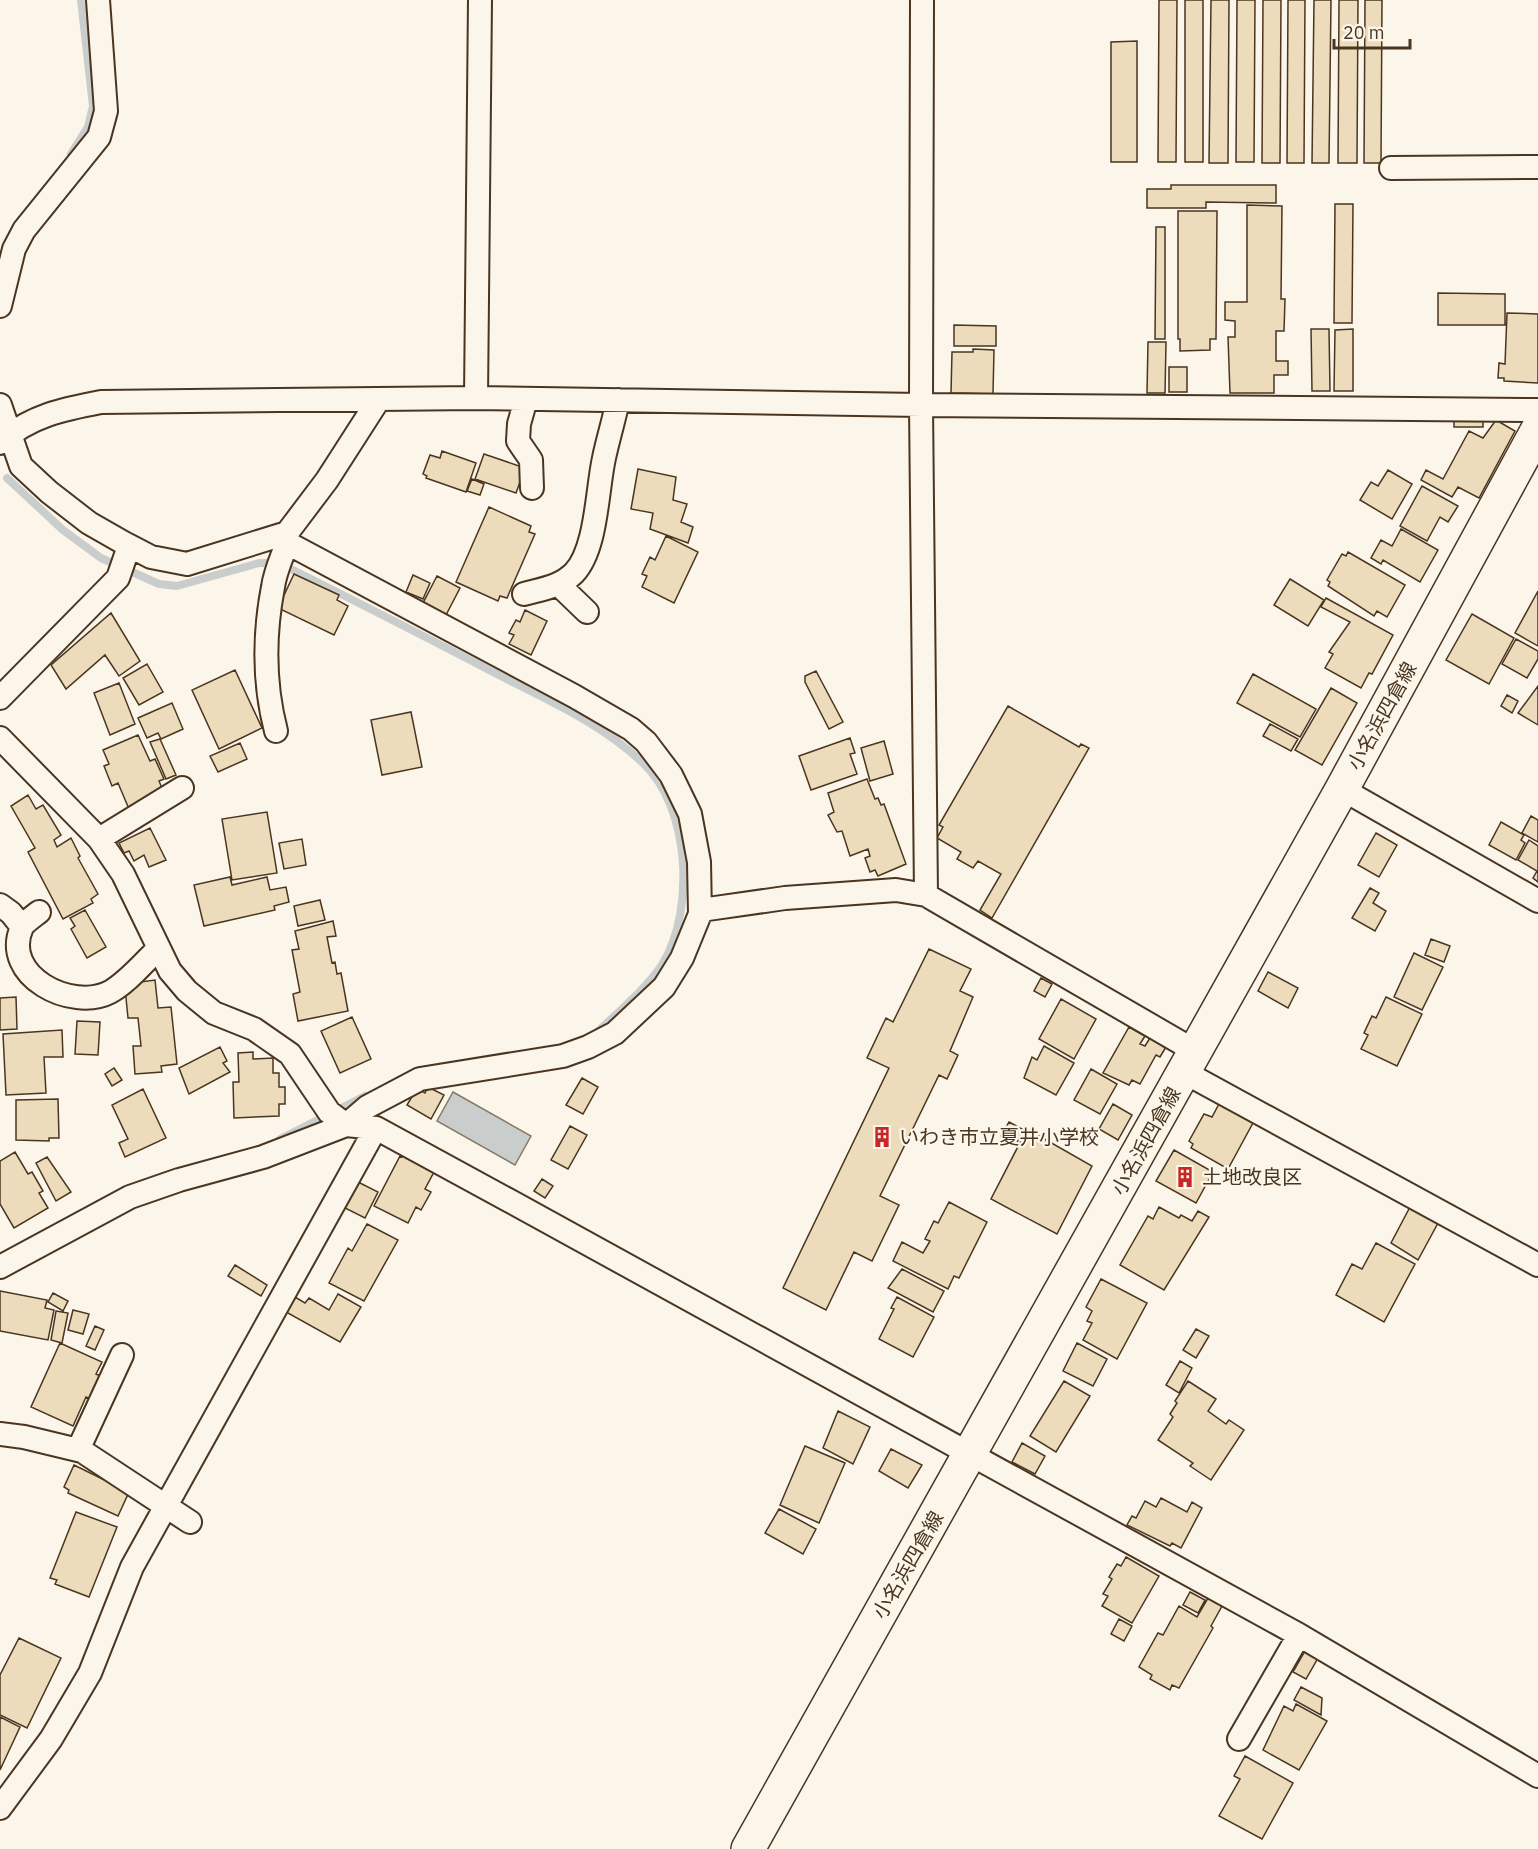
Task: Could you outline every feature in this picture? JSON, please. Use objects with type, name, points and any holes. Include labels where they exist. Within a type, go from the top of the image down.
[{"type":"main road","name":"小名浜四倉線","points":[[747,1849],[1190,1062],[1538,429]]},
{"type":"street","points":[[0,306],[14,249],[24,230],[99,137],[106,111],[98,0]]},
{"type":"street","points":[[476,398],[480,0]]},
{"type":"street","points":[[922,0],[921,405],[926,895]]},
{"type":"street","points":[[1391,168],[1538,167]]},
{"type":"street","points":[[4,438],[51,411],[101,402],[476,398],[921,405],[1538,410]]},
{"type":"street","points":[[276,731],[269,704],[267,670],[273,586],[287,533],[300,519],[379,399]]},
{"type":"street","points":[[526,399],[519,424],[518,441],[531,460],[532,488]]},
{"type":"street","points":[[524,594],[559,585],[575,572],[593,529],[603,459],[618,400]]},
{"type":"street","points":[[0,405],[4,438],[21,466],[89,523],[124,563]]},
{"type":"street","points":[[0,698],[124,563],[151,557],[188,564],[281,553],[631,729],[656,753],[671,775],[690,814],[699,862],[701,910],[682,958],[664,987],[615,1033],[563,1056],[420,1079],[263,1157],[179,1180],[130,1197],[0,1267]]},
{"type":"street","points":[[559,585],[587,612]]},
{"type":"street","points":[[0,738],[99,839],[123,874],[170,971],[187,991],[214,1013],[254,1029],[290,1054],[338,1118],[376,1128],[1299,1635],[1538,1776]]},
{"type":"street","points":[[99,839],[182,788]]},
{"type":"street","points":[[1342,789],[1538,901]]},
{"type":"street","points":[[701,910],[795,897],[896,890],[926,895],[1190,1062],[1538,1265]]},
{"type":"street","points":[[0,905],[11,913],[22,927]]},
{"type":"street","points":[[39,912],[22,927],[16,954],[9,961],[41,987],[77,997],[110,992],[159,948]]},
{"type":"street","points":[[0,1808],[51,1739],[90,1673],[132,1567],[376,1128]]},
{"type":"street","points":[[78,1450],[122,1355]]},
{"type":"street","points":[[0,1434],[24,1437],[78,1450],[190,1522]]},
{"type":"street","points":[[1239,1739],[1299,1635]]},
{"type":"shaded area","points":[[453,1092],[531,1136],[515,1165],[437,1121]]},
{"type":"building","points":[[1159,0],[1177,0],[1176,162],[1158,162]]},
{"type":"building","points":[[1185,0],[1203,0],[1203,162],[1185,162]]},
{"type":"building","points":[[1211,0],[1229,0],[1228,163],[1209,163]]},
{"type":"building","points":[[1237,0],[1255,0],[1254,162],[1236,162]]},
{"type":"building","points":[[1263,0],[1281,0],[1280,163],[1262,163]]},
{"type":"building","points":[[1288,0],[1305,0],[1304,163],[1287,163]]},
{"type":"building","points":[[1314,0],[1331,0],[1329,163],[1312,163]]},
{"type":"building","points":[[1339,0],[1358,0],[1357,163],[1338,163]]},
{"type":"building","points":[[1365,0],[1382,0],[1381,163],[1364,163]]},
{"type":"building","points":[[1137,41],[1137,162],[1111,162],[1111,42]]},
{"type":"building","points":[[1171,185],[1276,185],[1276,203],[1206,202],[1206,208],[1147,208],[1147,189],[1171,189]]},
{"type":"building","points":[[1335,204],[1353,204],[1352,323],[1334,323]]},
{"type":"building","points":[[1247,205],[1282,206],[1281,299],[1285,299],[1284,331],[1276,331],[1276,361],[1288,361],[1288,375],[1274,375],[1274,393],[1230,393],[1228,337],[1235,337],[1235,321],[1225,320],[1225,302],[1247,302]]},
{"type":"building","points":[[1178,211],[1217,211],[1216,339],[1210,339],[1210,350],[1180,351],[1180,339],[1178,339]]},
{"type":"building","points":[[1156,227],[1165,227],[1165,339],[1155,339]]},
{"type":"building","points":[[1438,293],[1505,294],[1505,325],[1438,325]]},
{"type":"building","points":[[1507,313],[1538,314],[1538,383],[1504,381],[1504,378],[1498,378],[1499,363],[1505,364]]},
{"type":"building","points":[[954,325],[996,326],[996,346],[954,346]]},
{"type":"building","points":[[1311,329],[1329,329],[1330,391],[1312,391]]},
{"type":"building","points":[[1353,329],[1353,391],[1334,391],[1335,330]]},
{"type":"building","points":[[1148,342],[1166,342],[1165,393],[1147,393]]},
{"type":"building","points":[[973,349],[994,350],[993,394],[951,393],[952,352],[973,352]]},
{"type":"building","points":[[1169,367],[1187,367],[1187,392],[1169,392]]},
{"type":"building","points":[[1454,417],[1483,417],[1483,427],[1454,427]]},
{"type":"building","points":[[1496,420],[1515,431],[1479,498],[1458,487],[1452,497],[1421,480],[1426,470],[1443,479],[1469,431],[1483,438]]},
{"type":"building","points":[[442,451],[476,463],[466,492],[426,478],[427,476],[423,474],[430,455],[440,458]]},
{"type":"building","points":[[484,454],[525,468],[516,493],[475,479]]},
{"type":"building","points":[[638,469],[676,477],[673,500],[687,504],[681,522],[693,527],[688,543],[650,529],[653,513],[631,509]]},
{"type":"building","points":[[1388,470],[1412,484],[1392,519],[1360,500],[1371,482],[1378,486]]},
{"type":"building","points":[[472,479],[484,484],[480,495],[467,491]]},
{"type":"building","points":[[1422,486],[1458,506],[1448,522],[1440,517],[1427,541],[1400,526]]},
{"type":"building","points":[[489,507],[531,526],[529,532],[535,534],[507,598],[500,596],[498,601],[456,582]]},
{"type":"building","points":[[1401,529],[1438,550],[1420,582],[1383,560],[1381,564],[1371,558],[1381,540],[1392,546]]},
{"type":"building","points":[[666,536],[698,552],[674,603],[642,587],[647,576],[642,574],[650,557],[655,560]]},
{"type":"building","points":[[1348,552],[1405,585],[1387,617],[1377,611],[1374,616],[1328,586],[1330,582],[1327,580],[1342,554],[1346,556]]},
{"type":"building","points":[[294,574],[339,595],[337,600],[348,606],[334,635],[278,608]]},
{"type":"building","points":[[413,575],[430,583],[423,599],[406,592]]},
{"type":"building","points":[[437,576],[460,588],[446,615],[423,603]]},
{"type":"building","points":[[1290,579],[1324,600],[1308,626],[1274,605]]},
{"type":"building","points":[[1538,591],[1538,646],[1515,633]]},
{"type":"building","points":[[1326,598],[1393,635],[1372,674],[1369,673],[1361,688],[1325,668],[1333,654],[1329,652],[1350,622],[1321,607]]},
{"type":"building","points":[[525,610],[547,621],[531,655],[509,644],[514,635],[509,633],[516,620],[520,622]]},
{"type":"building","points":[[111,613],[140,661],[119,676],[105,655],[66,689],[51,665]]},
{"type":"building","points":[[1472,614],[1514,638],[1489,684],[1446,660]]},
{"type":"building","points":[[1516,639],[1538,651],[1538,659],[1527,678],[1502,664]]},
{"type":"building","points":[[147,664],[163,692],[139,705],[123,678]]},
{"type":"building","points":[[235,670],[262,728],[219,749],[192,690]]},
{"type":"building","points":[[816,671],[843,722],[829,729],[805,682],[805,676]]},
{"type":"building","points":[[1253,674],[1316,709],[1300,737],[1237,703]]},
{"type":"building","points":[[119,683],[135,724],[110,735],[94,693]]},
{"type":"building","points":[[1538,686],[1538,725],[1518,713]]},
{"type":"building","points":[[1331,688],[1357,703],[1322,765],[1295,750]]},
{"type":"building","points":[[1507,695],[1518,701],[1512,713],[1501,706]]},
{"type":"building","points":[[172,703],[183,729],[161,739],[158,733],[147,738],[138,718]]},
{"type":"building","points":[[1008,706],[1079,747],[1081,744],[1089,748],[992,918],[980,910],[1001,874],[978,861],[973,868],[957,859],[961,852],[937,838],[943,827],[939,825]]},
{"type":"building","points":[[411,712],[422,767],[382,775],[371,720]]},
{"type":"building","points":[[1270,724],[1298,739],[1291,751],[1263,736]]},
{"type":"building","points":[[138,735],[150,761],[155,759],[164,779],[159,781],[164,793],[129,809],[118,783],[112,786],[104,766],[109,764],[103,750]]},
{"type":"building","points":[[850,738],[855,753],[850,754],[857,774],[811,790],[799,756]]},
{"type":"building","points":[[160,739],[176,775],[166,779],[150,742]]},
{"type":"building","points":[[884,741],[893,774],[870,781],[861,748]]},
{"type":"building","points":[[240,743],[247,759],[218,772],[210,756]]},
{"type":"building","points":[[867,779],[875,799],[878,798],[881,805],[884,804],[906,864],[878,876],[875,870],[870,872],[865,858],[870,856],[868,849],[850,856],[842,831],[837,832],[828,815],[834,812],[828,793]]},
{"type":"building","points":[[28,795],[36,809],[43,805],[61,835],[54,840],[57,847],[71,838],[80,856],[78,858],[98,894],[91,899],[93,903],[63,919],[28,852],[35,848],[11,806]]},
{"type":"building","points":[[267,812],[277,873],[232,880],[222,819]]},
{"type":"building","points":[[1531,816],[1538,820],[1538,842],[1522,833]]},
{"type":"building","points":[[1501,822],[1524,835],[1521,840],[1525,843],[1516,860],[1489,845]]},
{"type":"building","points":[[150,828],[166,860],[149,867],[144,855],[134,861],[129,851],[124,853],[119,843]]},
{"type":"building","points":[[1376,833],[1397,845],[1379,877],[1358,865]]},
{"type":"building","points":[[302,839],[306,865],[284,869],[279,843]]},
{"type":"building","points":[[1529,840],[1538,846],[1538,882],[1533,878],[1537,871],[1518,860]]},
{"type":"building","points":[[230,877],[232,885],[267,877],[270,890],[286,887],[289,902],[274,906],[275,910],[204,926],[194,885]]},
{"type":"building","points":[[1370,888],[1379,893],[1373,903],[1386,911],[1375,931],[1352,918]]},
{"type":"building","points":[[320,900],[325,920],[298,926],[294,906]]},
{"type":"building","points":[[85,910],[106,947],[87,958],[71,929],[75,926],[70,918]]},
{"type":"building","points":[[333,921],[336,936],[327,937],[332,963],[335,962],[337,974],[341,973],[348,1011],[298,1021],[293,994],[300,992],[292,950],[299,949],[295,931]]},
{"type":"building","points":[[1431,939],[1450,946],[1444,962],[1425,955]]},
{"type":"building","name":"いわき市立夏井小学校","points":[[929,949],[971,969],[960,991],[973,997],[950,1051],[958,1055],[947,1079],[939,1075],[880,1196],[899,1205],[872,1261],[854,1252],[826,1310],[783,1288],[889,1068],[867,1058],[886,1018],[893,1022]]},
{"type":"building","points":[[1414,953],[1443,967],[1422,1010],[1394,997]]},
{"type":"building","points":[[1268,972],[1298,988],[1288,1008],[1258,991]]},
{"type":"building","points":[[1041,978],[1052,984],[1045,997],[1034,991]]},
{"type":"building","points":[[155,980],[158,1008],[171,1007],[177,1064],[161,1066],[162,1072],[135,1074],[133,1046],[141,1046],[138,1018],[128,1018],[125,988],[133,983]]},
{"type":"building","points":[[16,997],[17,1029],[0,1030],[0,998]]},
{"type":"building","points":[[1386,997],[1422,1014],[1397,1066],[1361,1049],[1368,1035],[1364,1033],[1372,1016],[1376,1018]]},
{"type":"building","points":[[1061,999],[1096,1019],[1074,1059],[1039,1039]]},
{"type":"building","points":[[352,1017],[371,1059],[340,1073],[321,1031]]},
{"type":"building","points":[[77,1021],[100,1022],[98,1055],[75,1054]]},
{"type":"building","points":[[1129,1027],[1145,1036],[1140,1044],[1145,1046],[1150,1038],[1166,1047],[1160,1057],[1156,1055],[1140,1084],[1132,1080],[1129,1085],[1103,1073]]},
{"type":"building","points":[[62,1030],[63,1057],[44,1057],[46,1093],[6,1095],[3,1034]]},
{"type":"building","points":[[1044,1046],[1074,1063],[1056,1095],[1024,1078],[1032,1057],[1037,1060]]},
{"type":"building","points":[[220,1047],[227,1061],[223,1063],[230,1072],[189,1094],[179,1068]]},
{"type":"building","points":[[253,1052],[253,1059],[273,1058],[273,1073],[279,1073],[279,1087],[285,1087],[285,1104],[279,1104],[279,1116],[234,1118],[233,1082],[239,1082],[238,1053]]},
{"type":"building","points":[[114,1068],[122,1080],[112,1086],[105,1074]]},
{"type":"building","points":[[1091,1069],[1117,1084],[1100,1114],[1074,1100]]},
{"type":"building","points":[[582,1078],[598,1087],[583,1114],[566,1105]]},
{"type":"building","points":[[428,1087],[444,1095],[431,1119],[407,1105],[417,1088],[425,1093]]},
{"type":"building","points":[[143,1089],[166,1138],[125,1157],[119,1143],[128,1139],[112,1105]]},
{"type":"building","points":[[58,1099],[59,1138],[49,1138],[49,1141],[16,1140],[16,1100]]},
{"type":"building","points":[[1220,1102],[1254,1121],[1228,1169],[1191,1148],[1193,1144],[1189,1141],[1204,1114],[1212,1117]]},
{"type":"building","points":[[1113,1104],[1132,1115],[1118,1140],[1099,1129]]},
{"type":"building","points":[[1009,1122],[1024,1130],[1016,1144],[1001,1136]]},
{"type":"building","points":[[570,1126],[587,1135],[568,1169],[551,1160]]},
{"type":"building","points":[[1027,1129],[1092,1166],[1057,1234],[991,1199]]},
{"type":"building","name":"土地改良区","points":[[1174,1150],[1213,1172],[1196,1203],[1156,1181]]},
{"type":"building","points":[[15,1152],[28,1174],[32,1172],[43,1191],[39,1193],[48,1208],[14,1228],[0,1204],[0,1161]]},
{"type":"building","points":[[404,1154],[435,1170],[425,1189],[431,1192],[421,1210],[416,1207],[408,1223],[374,1206],[400,1156]]},
{"type":"building","points":[[47,1157],[71,1192],[56,1201],[36,1163]]},
{"type":"building","points":[[542,1179],[553,1186],[545,1198],[534,1191]]},
{"type":"building","points":[[356,1181],[378,1192],[365,1218],[343,1207]]},
{"type":"building","points":[[949,1202],[987,1222],[959,1278],[954,1276],[948,1289],[893,1261],[902,1242],[923,1253],[930,1241],[925,1239],[934,1221],[938,1223]]},
{"type":"building","points":[[1159,1207],[1179,1218],[1181,1215],[1192,1221],[1198,1211],[1209,1217],[1164,1290],[1120,1265],[1148,1216],[1153,1219]]},
{"type":"building","points":[[1410,1207],[1438,1223],[1418,1260],[1391,1243]]},
{"type":"building","points":[[367,1224],[398,1240],[364,1301],[329,1283],[348,1248],[352,1251]]},
{"type":"building","points":[[1376,1243],[1415,1264],[1384,1322],[1336,1295],[1352,1264],[1362,1269]]},
{"type":"building","points":[[235,1265],[267,1285],[261,1296],[228,1276]]},
{"type":"building","points":[[902,1269],[944,1291],[933,1312],[888,1288]]},
{"type":"building","points":[[1101,1279],[1147,1303],[1117,1359],[1083,1340],[1092,1323],[1087,1321],[1092,1311],[1086,1307]]},
{"type":"building","points":[[0,1291],[47,1300],[45,1308],[54,1310],[48,1340],[0,1331]]},
{"type":"building","points":[[53,1293],[68,1301],[63,1311],[48,1302]]},
{"type":"building","points":[[338,1294],[361,1307],[340,1342],[286,1312],[295,1297],[305,1303],[309,1298],[329,1310]]},
{"type":"building","points":[[897,1297],[934,1317],[913,1357],[879,1339],[894,1309],[891,1308]]},
{"type":"building","points":[[73,1310],[89,1314],[83,1334],[68,1330]]},
{"type":"building","points":[[56,1311],[68,1313],[62,1343],[51,1340]]},
{"type":"building","points":[[95,1326],[104,1330],[95,1350],[86,1346]]},
{"type":"building","points":[[1196,1329],[1209,1336],[1196,1358],[1183,1350]]},
{"type":"building","points":[[60,1343],[102,1362],[96,1374],[103,1377],[93,1400],[86,1397],[73,1426],[31,1407]]},
{"type":"building","points":[[1077,1343],[1107,1359],[1093,1386],[1063,1371]]},
{"type":"building","points":[[1180,1361],[1192,1368],[1179,1393],[1166,1385]]},
{"type":"building","points":[[1064,1381],[1090,1396],[1056,1452],[1030,1436]]},
{"type":"building","points":[[1188,1381],[1216,1399],[1208,1411],[1226,1424],[1229,1420],[1244,1430],[1211,1480],[1190,1466],[1193,1463],[1158,1440],[1173,1417],[1170,1414],[1177,1403],[1175,1401]]},
{"type":"building","points":[[838,1411],[870,1427],[853,1464],[823,1448]]},
{"type":"building","points":[[1022,1443],[1045,1456],[1035,1474],[1012,1462]]},
{"type":"building","points":[[805,1446],[845,1463],[819,1523],[780,1505]]},
{"type":"building","points":[[891,1449],[922,1465],[908,1488],[879,1471]]},
{"type":"building","points":[[74,1465],[129,1492],[118,1516],[68,1493],[69,1490],[64,1487]]},
{"type":"building","points":[[1161,1498],[1187,1512],[1192,1502],[1202,1508],[1181,1548],[1172,1543],[1170,1546],[1127,1525],[1132,1516],[1136,1518],[1145,1501],[1156,1507]]},
{"type":"building","points":[[779,1509],[816,1529],[803,1554],[765,1533]]},
{"type":"building","points":[[76,1512],[117,1527],[89,1597],[55,1584],[57,1580],[50,1578]]},
{"type":"building","points":[[1126,1557],[1159,1576],[1132,1623],[1102,1606],[1108,1596],[1103,1594],[1112,1579],[1109,1577],[1117,1564],[1121,1566]]},
{"type":"building","points":[[1190,1592],[1205,1600],[1198,1613],[1183,1605]]},
{"type":"building","points":[[1208,1598],[1222,1606],[1211,1626],[1213,1628],[1179,1688],[1172,1685],[1170,1690],[1150,1679],[1152,1675],[1139,1667],[1158,1633],[1163,1635],[1179,1606],[1197,1617]]},
{"type":"building","points":[[1119,1619],[1132,1626],[1124,1641],[1111,1634]]},
{"type":"building","points":[[19,1638],[61,1658],[27,1728],[0,1715],[0,1675]]},
{"type":"building","points":[[1305,1651],[1318,1658],[1306,1679],[1293,1672]]},
{"type":"building","points":[[1301,1687],[1322,1698],[1321,1715],[1294,1700]]},
{"type":"building","points":[[1296,1704],[1327,1721],[1299,1770],[1263,1750],[1284,1706],[1293,1711]]},
{"type":"building","points":[[0,1717],[20,1727],[0,1770]]},
{"type":"building","points":[[1245,1756],[1293,1783],[1262,1839],[1219,1816],[1240,1779],[1234,1776]]},
{"type":"waterway","points":[[71,154],[88,127],[93,106],[81,0]]},
{"type":"waterway","points":[[7,478],[63,530],[101,558],[159,584],[177,586],[259,563],[273,563],[289,568],[590,723],[643,763],[659,782],[670,805],[678,831],[683,859],[680,915],[673,941],[657,972],[594,1035]]},
{"type":"waterway","points":[[280,1139],[365,1096]]},
{"type":"place","name":"いわき市立夏井小学校","points":[[882,1137]]},
{"type":"place","name":"土地改良区","points":[[1185,1177]]}]
